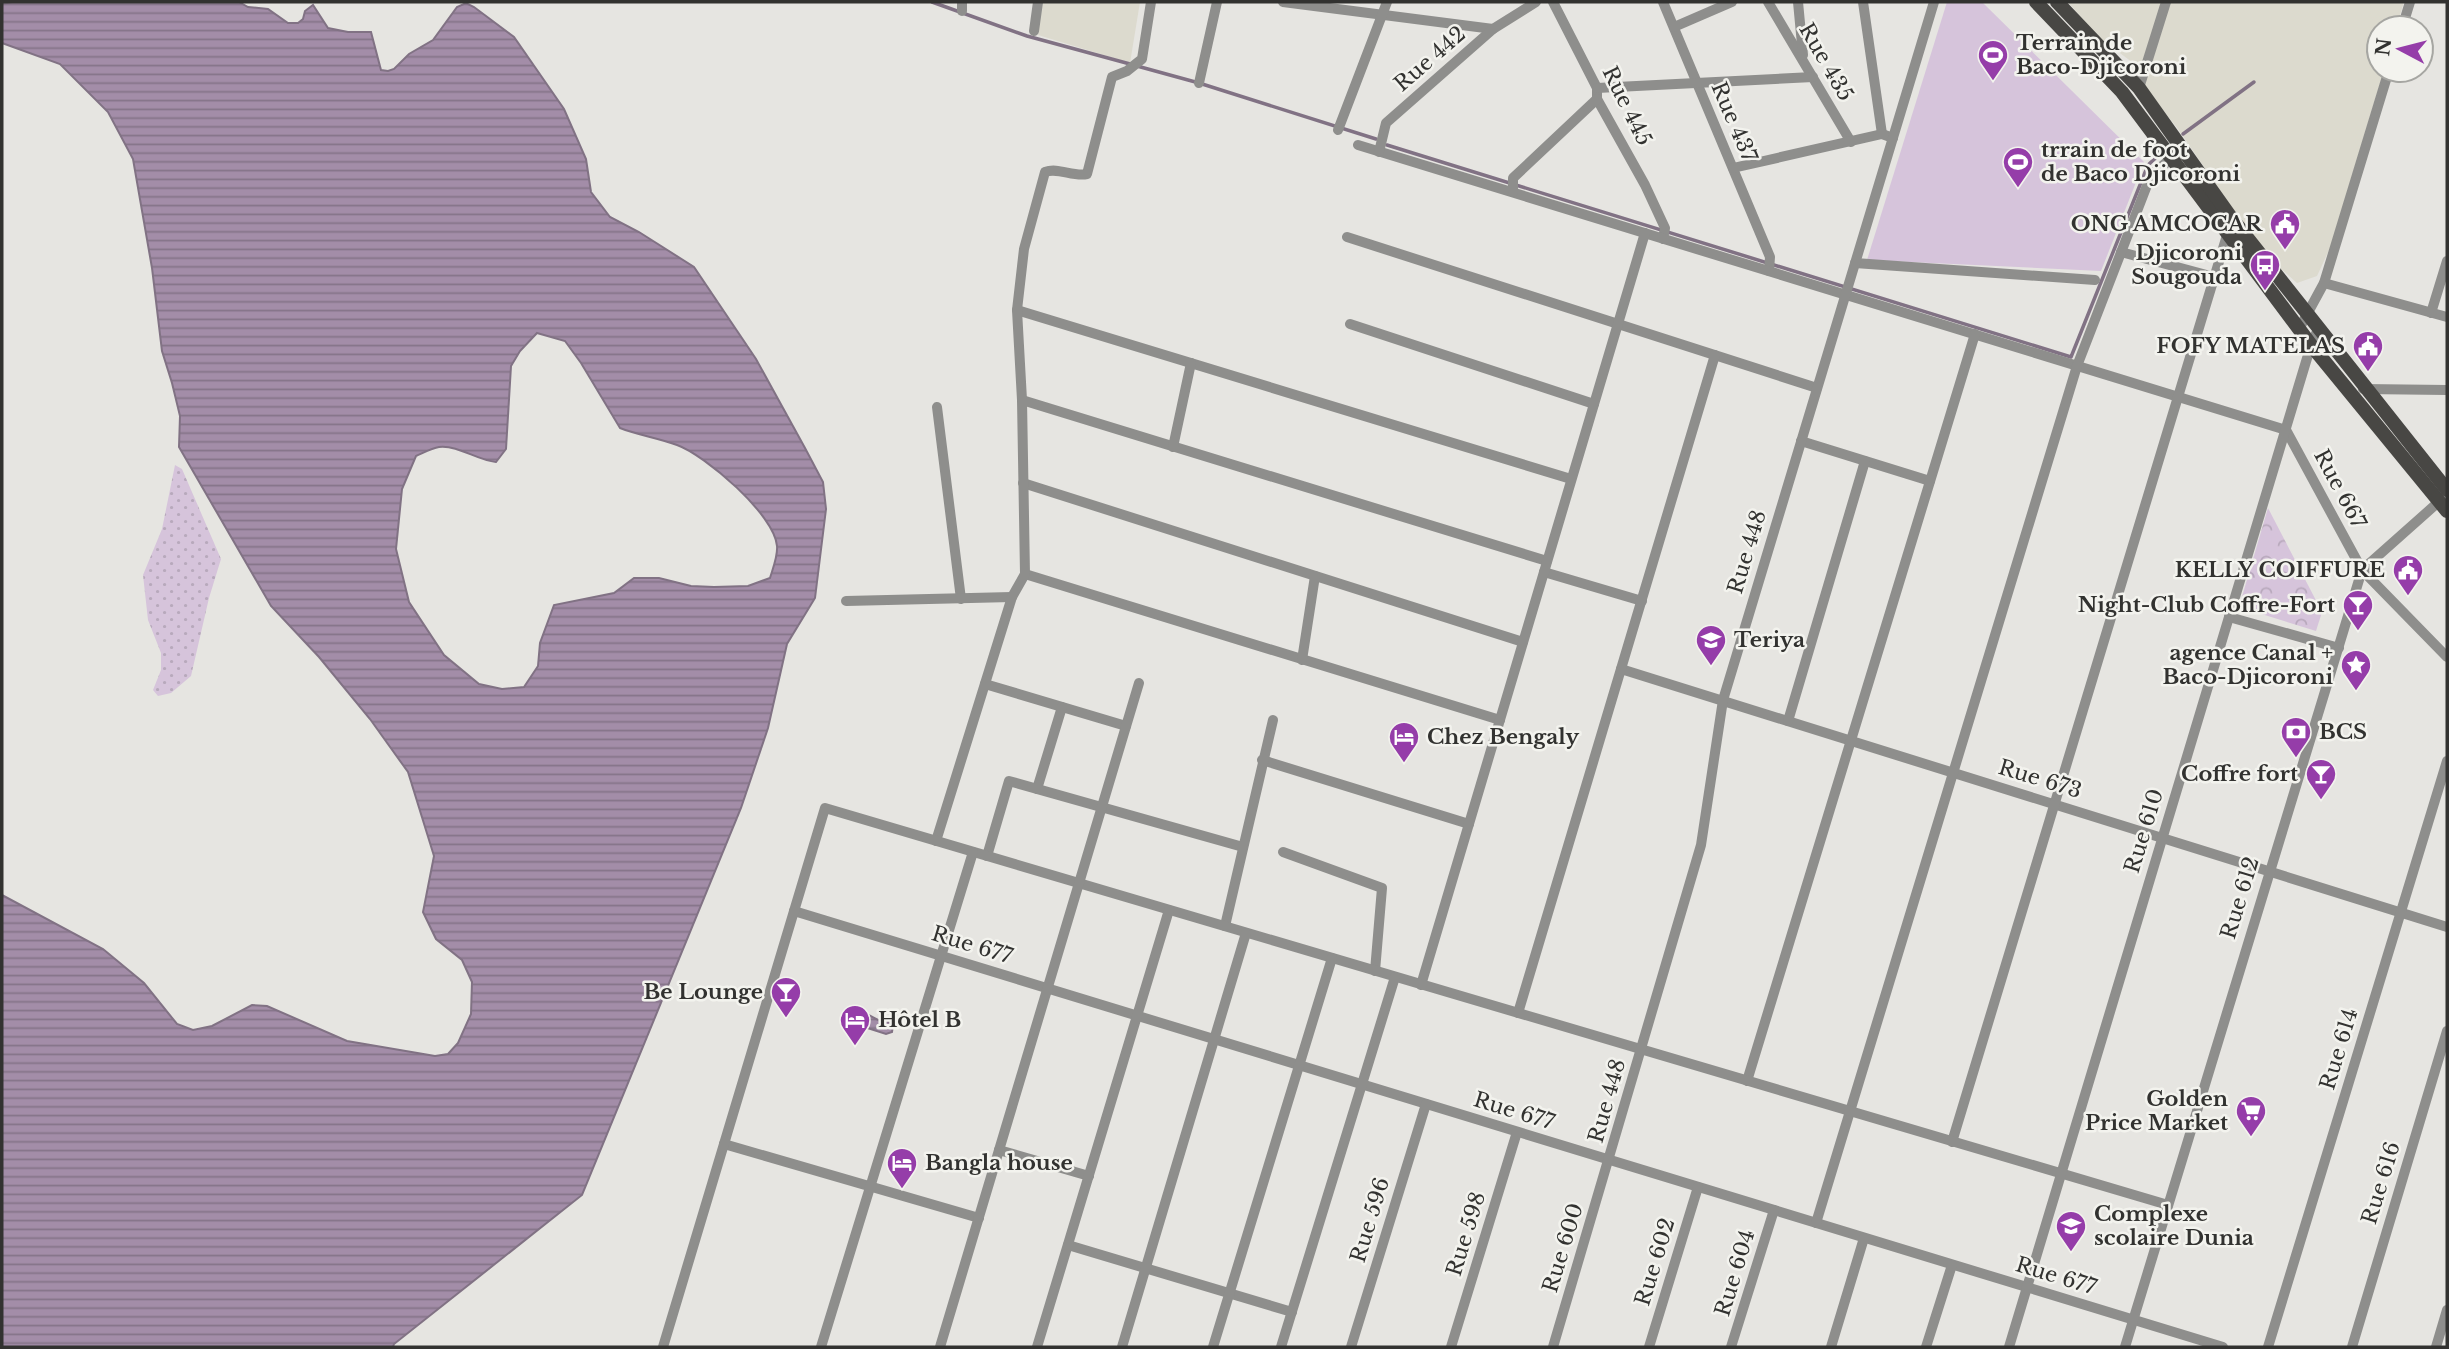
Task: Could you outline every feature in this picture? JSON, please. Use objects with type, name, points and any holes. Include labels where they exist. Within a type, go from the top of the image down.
[{"type":"main road","points":[[2036,2],[2122,92],[2311,345],[2445,499]]},
{"type":"main road","points":[[2057,2],[2139,88],[2230,216],[2366,388],[2445,499]]},
{"type":"street","points":[[1034,31],[1038,2]]},
{"type":"street","points":[[936,841],[1012,597],[1025,574],[1022,400],[1017,310],[1024,249],[1045,172],[1051,170],[1079,176],[1087,174],[1112,77],[1141,61],[1151,2]]},
{"type":"street","points":[[1199,83],[1217,2]]},
{"type":"street","points":[[1283,2],[1493,29]]},
{"type":"street","points":[[1338,130],[1387,2]]},
{"type":"street","name":"Rue 442","points":[[1379,152],[1386,123],[1493,29],[1536,2]]},
{"type":"street","name":"Rue 445","points":[[1553,2],[1645,185],[1664,234]]},
{"type":"street","name":"Rue 437","points":[[1663,2],[1733,168],[1769,265]]},
{"type":"street","points":[[1674,27],[1732,2]]},
{"type":"street","name":"Rue 435","points":[[1768,2],[1851,142]]},
{"type":"street","points":[[1798,2],[1803,58]]},
{"type":"street","points":[[1733,168],[1888,136],[1863,2]]},
{"type":"street","name":"Rue 448","points":[[1609,1160],[1701,845],[1723,700],[1846,295],[1888,136],[1934,2]]},
{"type":"street","points":[[2139,88],[2166,2]]},
{"type":"street","points":[[1513,192],[1513,178],[1597,93],[1697,83],[1813,77]]},
{"type":"street","points":[[2299,329],[2324,283],[2385,84]]},
{"type":"street","points":[[1358,145],[1646,233],[1664,234],[1769,265],[1846,295],[2286,430]]},
{"type":"street","points":[[1816,1223],[2077,366],[2151,174],[2172,158]]},
{"type":"street","points":[[1952,1142],[2228,232]]},
{"type":"street","points":[[1421,985],[1646,233]]},
{"type":"street","points":[[1347,237],[1817,388]]},
{"type":"street","points":[[2121,252],[2214,277]]},
{"type":"street","points":[[2431,313],[2447,261]]},
{"type":"street","points":[[1855,264],[2095,280]]},
{"type":"street","points":[[2324,283],[2447,317]]},
{"type":"street","points":[[1017,310],[1572,478]]},
{"type":"street","points":[[1350,324],[1594,404]]},
{"type":"street","name":"Rue 610","points":[[2009,1347],[2311,345],[2319,327]]},
{"type":"street","points":[[1747,1081],[1975,334]]},
{"type":"street","points":[[1518,1013],[1715,355]]},
{"type":"street","points":[[1173,447],[1191,363]]},
{"type":"street","points":[[2351,394],[2366,388],[2447,390]]},
{"type":"street","points":[[1022,400],[1546,567],[1642,601]]},
{"type":"street","points":[[937,407],[961,598]]},
{"type":"street","name":"Rue 667","points":[[2286,430],[2361,570],[2447,657]]},
{"type":"street","points":[[1801,441],[1930,481]]},
{"type":"street","points":[[1788,721],[1865,461]]},
{"type":"street","points":[[1023,483],[1523,642]]},
{"type":"street","points":[[2361,570],[2445,499]]},
{"type":"street","name":"Rue 612","points":[[2125,1347],[2361,570]]},
{"type":"street","points":[[1025,574],[1500,720]]},
{"type":"street","points":[[1303,660],[1315,576]]},
{"type":"street","points":[[846,601],[1012,597]]},
{"type":"street","points":[[2229,617],[2339,649]]},
{"type":"street","name":"Rue 673","points":[[1621,669],[2447,927]]},
{"type":"street","points":[[940,1347],[1139,683]]},
{"type":"street","points":[[985,684],[1126,726]]},
{"type":"street","points":[[1037,789],[1062,708]]},
{"type":"street","points":[[1225,926],[1273,720]]},
{"type":"street","points":[[1262,760],[1469,824]]},
{"type":"street","name":"Rue 614","points":[[2268,1347],[2447,761]]},
{"type":"street","points":[[987,856],[1009,781],[1242,848]]},
{"type":"street","points":[[663,1347],[825,808],[2168,1205]]},
{"type":"street","points":[[821,1347],[973,852]]},
{"type":"street","points":[[1283,852],[1382,888],[1375,971]]},
{"type":"street","points":[[1037,1347],[1169,910]]},
{"type":"street","name":"Rue 677","points":[[794,911],[2223,1347]]},
{"type":"street","points":[[1122,1347],[1246,933]]},
{"type":"street","points":[[1213,1347],[1332,958]]},
{"type":"street","points":[[1281,1347],[1395,977]]},
{"type":"street","name":"Rue 616","points":[[2352,1347],[2447,1031]]},
{"type":"street","name":"Rue 596","points":[[1350,1347],[1426,1104]]},
{"type":"street","name":"Rue 598","points":[[1451,1347],[1517,1132]]},
{"type":"street","points":[[724,1144],[979,1218]]},
{"type":"street","points":[[999,1150],[1089,1176]]},
{"type":"street","name":"Rue 600","points":[[1553,1347],[1609,1160]]},
{"type":"street","name":"Rue 602","points":[[1649,1347],[1698,1187]]},
{"type":"street","name":"Rue 604","points":[[1731,1347],[1774,1210]]},
{"type":"street","points":[[1831,1347],[1864,1238]]},
{"type":"street","points":[[1068,1245],[1292,1312]]},
{"type":"street","points":[[1926,1347],[1952,1265]]},
{"type":"street","points":[[2436,1347],[2447,1310]]},
{"type":"shaded area","points":[[239,2],[248,7],[268,9],[288,23],[298,23],[303,19],[305,11],[313,5],[328,28],[348,32],[371,32],[381,70],[388,71],[433,40],[457,7],[466,3],[474,7],[514,37],[564,109],[586,159],[591,192],[610,217],[694,267],[756,359],[823,482],[826,509],[815,598],[787,644],[768,728],[741,808],[582,1195],[393,1347],[2,1347],[2,895],[103,949],[144,983],[177,1024],[193,1030],[212,1026],[252,1005],[267,1006],[347,1041],[435,1056],[448,1054],[458,1043],[471,1014],[472,982],[462,960],[436,939],[423,912],[434,856],[408,772],[370,719],[319,657],[271,606],[179,447],[180,416],[162,351],[152,268],[133,159],[108,112],[60,64],[2,43],[2,4]],"holes":[[[537,333],[565,341],[620,428],[677,445],[720,473],[752,503],[764,519],[773,533],[777,546],[776,558],[770,578],[748,586],[691,586],[659,578],[634,578],[614,593],[554,605],[540,643],[538,666],[524,687],[502,689],[479,684],[444,655],[409,602],[396,549],[402,489],[416,456],[436,448],[454,448],[496,462],[506,449],[511,366],[520,351]]]},
{"type":"shaded area","points":[[1042,2],[1140,2],[1130,63],[1038,35]]},
{"type":"shaded area","points":[[2068,2],[2404,2],[2400,14],[2365,14],[2365,84],[2380,84],[2330,248],[2317,276],[2297,283],[2263,253],[2178,129],[2151,95],[2132,62],[2097,36]]},
{"type":"shaded area","points":[[863,1012],[880,1021],[890,1022],[893,1025],[892,1032],[886,1034],[861,1026],[860,1018]]},
{"type":"green space","name":"Terrain de Baco-Djicoroni","points":[[1947,2],[1982,2],[2144,162],[2101,271],[1867,260]]},
{"type":"green space","points":[[175,465],[182,469],[221,559],[191,676],[171,693],[158,696],[153,690],[161,670],[161,653],[148,620],[143,575],[162,529]]},
{"type":"green space","points":[[2268,508],[2322,612],[2316,631],[2239,607]]},
{"type":"waterway","points":[[932,2],[1027,36],[1130,64]]},
{"type":"waterway","points":[[1137,66],[1376,139]]},
{"type":"waterway","points":[[2183,134],[2254,82]]},
{"type":"waterway","points":[[1387,145],[2071,357],[2148,165],[2161,153]]},
{"type":"place","name":"Terrain de Baco-Djicoroni","points":[[1993,82]]},
{"type":"place","name":"trrain de foot de Baco Djicoroni","points":[[2018,189]]},
{"type":"place","name":"ONG AMCOCAR","points":[[2285,251]]},
{"type":"place","name":"Djicoroni Sougouda","points":[[2265,292]]},
{"type":"place","name":"FOFY MATELAS","points":[[2368,373]]},
{"type":"place","name":"KELLY COIFFURE","points":[[2408,597]]},
{"type":"place","name":"Night-Club Coffre-Fort","points":[[2358,632]]},
{"type":"place","name":"Teriya","points":[[1711,667]]},
{"type":"place","name":"agence Canal + Baco-Djicoroni","points":[[2356,692]]},
{"type":"place","name":"BCS","points":[[2296,759]]},
{"type":"place","name":"Chez Bengaly","points":[[1404,764]]},
{"type":"place","name":"Coffre fort","points":[[2321,801]]},
{"type":"place","name":"Be Lounge","points":[[786,1019]]},
{"type":"place","name":"Hôtel B","points":[[855,1047]]},
{"type":"place","name":"Golden Price Market","points":[[2251,1138]]},
{"type":"place","name":"Bangla house","points":[[902,1190]]},
{"type":"place","name":"Complexe scolaire Dunia","points":[[2071,1253]]}]
